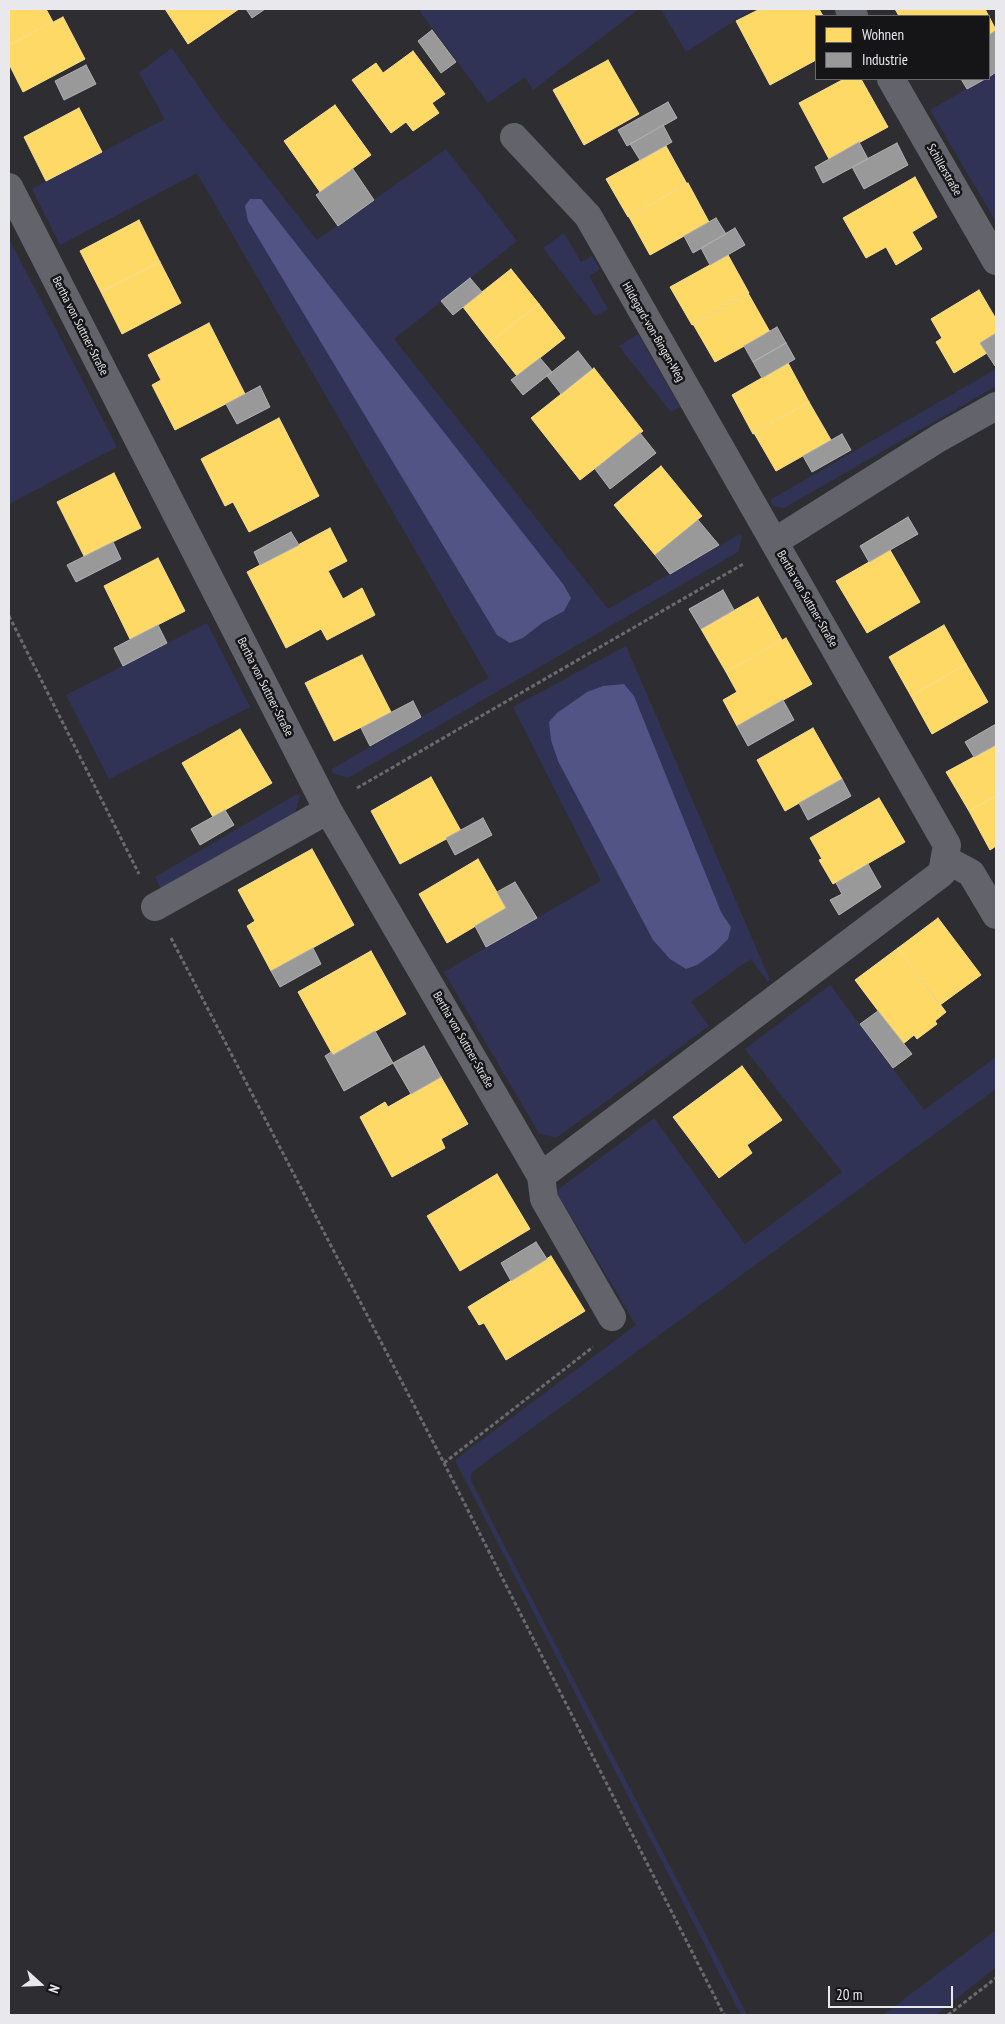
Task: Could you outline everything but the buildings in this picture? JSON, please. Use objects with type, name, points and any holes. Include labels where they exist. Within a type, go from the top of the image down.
[{"type":"street","name":"Schillerstraße","points":[[892,80],[996,261]]},
{"type":"street","name":"Hildegard-von-Bingen-Weg","points":[[514,137],[588,216],[774,542]]},
{"type":"street","name":"Bertha von Suttner-Straße","points":[[9,187],[328,810],[541,1176],[544,1199],[612,1317]]},
{"type":"street","name":"Bertha von Suttner-Straße","points":[[945,859],[948,845],[774,542],[940,438],[996,406]]},
{"type":"street","points":[[156,907],[328,810]]},
{"type":"street","points":[[541,1176],[942,873],[945,859],[971,873],[996,915]]},
{"type":"path","points":[[328,810],[356,788],[746,562],[774,542]]},
{"type":"path","points":[[9,616],[156,907],[444,1462],[724,2015]]},
{"type":"path","points":[[444,1462],[620,1327],[612,1317]]},
{"type":"path","points":[[948,2015],[996,1978]]},
{"type":"shaded area","points":[[418,9],[639,9],[533,90],[525,77],[488,103]]},
{"type":"shaded area","points":[[661,9],[753,9],[686,52]]},
{"type":"shaded area","points":[[172,48],[213,108],[317,240],[446,149],[517,241],[394,339],[608,609],[740,534],[742,537],[738,552],[348,778],[332,773],[332,769],[489,678],[197,173],[60,245],[32,189],[165,119],[139,73]]},
{"type":"shaded area","points":[[996,72],[995,220],[930,110],[982,80],[990,80],[990,75]]},
{"type":"shaded area","points":[[250,199],[261,199],[563,584],[571,598],[564,611],[542,623],[523,638],[510,643],[497,635],[248,221],[245,206]]},
{"type":"shaded area","points":[[564,233],[581,262],[592,256],[600,269],[589,276],[608,309],[595,316],[543,248]]},
{"type":"shaded area","points":[[9,239],[117,447],[9,504]]},
{"type":"shaded area","points":[[638,334],[680,407],[671,412],[619,346]]},
{"type":"shaded area","points":[[996,369],[996,386],[784,508],[773,506],[770,500]]},
{"type":"shaded area","points":[[207,623],[250,707],[109,779],[66,695]]},
{"type":"shaded area","points":[[626,646],[770,980],[768,982],[751,959],[691,1002],[709,1026],[556,1138],[539,1133],[444,972],[601,881],[513,707]]},
{"type":"shaded area","points":[[624,684],[634,696],[721,912],[731,927],[728,939],[715,952],[697,965],[686,969],[670,959],[653,940],[558,761],[551,740],[549,722],[557,713],[587,692],[603,686]]},
{"type":"shaded area","points":[[297,794],[300,796],[295,814],[162,891],[155,877]]},
{"type":"shaded area","points":[[830,985],[924,1110],[996,1057],[996,1089],[472,1472],[471,1481],[747,2015],[741,2015],[455,1460],[636,1325],[556,1191],[654,1118],[745,1244],[842,1172],[745,1049]]},
{"type":"shaded area","points":[[996,1930],[996,1967],[936,2015],[883,2015]]}]
